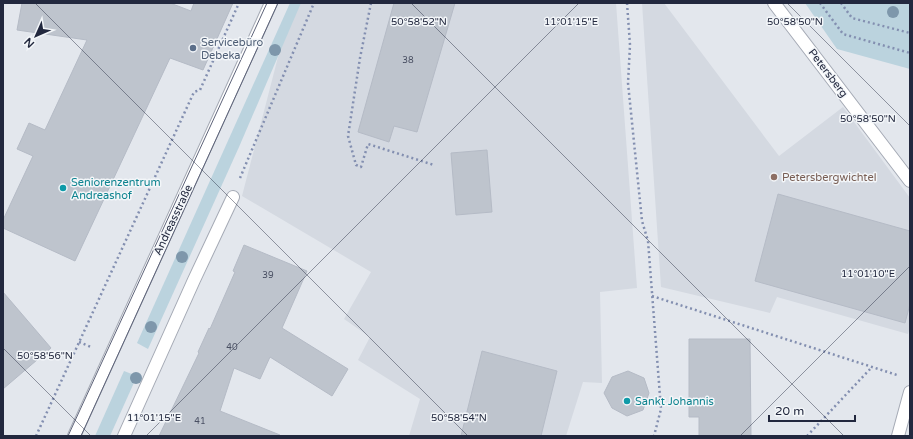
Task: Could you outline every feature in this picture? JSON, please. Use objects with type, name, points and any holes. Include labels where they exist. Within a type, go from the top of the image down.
[{"type":"street","name":"Andreasstraße","points":[[74,436],[271,3]]},
{"type":"street","name":"Petersberg","points":[[774,3],[910,181]]},
{"type":"street","points":[[124,436],[233,197]]},
{"type":"street","points":[[898,436],[910,392]]},
{"type":"path","points":[[36,436],[167,149],[194,92],[200,90],[239,3]]},
{"type":"path","points":[[233,197],[314,3]]},
{"type":"path","points":[[370,3],[348,136],[356,165],[361,167],[368,144],[434,165]]},
{"type":"path","points":[[627,3],[630,45],[628,83],[642,220],[648,241],[661,409],[654,436]]},
{"type":"path","points":[[820,3],[844,34],[910,53]]},
{"type":"path","points":[[841,3],[852,18],[910,33]]},
{"type":"path","points":[[652,296],[904,377]]},
{"type":"path","points":[[807,436],[872,366]]},
{"type":"shaded area","points":[[290,3],[301,3],[239,147],[148,349],[137,343]]},
{"type":"shaded area","points":[[292,3],[616,3],[637,288],[600,292],[602,383],[583,382],[566,436],[409,436],[420,399],[358,360],[370,337],[344,319],[371,272],[242,196]]},
{"type":"shaded area","name":"Petersbergwichtel","points":[[642,3],[664,3],[779,156],[843,107],[910,198],[910,328],[908,334],[777,297],[770,313],[661,287]]},
{"type":"shaded area","points":[[805,3],[910,3],[910,69],[837,49]]},
{"type":"shaded area","points":[[124,371],[137,376],[110,436],[95,436]]},
{"type":"building","points":[[22,3],[170,3],[191,11],[194,3],[233,3],[203,70],[170,58],[75,261],[3,228],[3,220],[33,156],[17,149],[29,123],[45,130],[87,40],[17,30]]},
{"type":"building","points":[[394,3],[455,3],[417,132],[394,126],[389,142],[358,132]]},
{"type":"building","points":[[487,150],[492,212],[456,215],[451,153]]},
{"type":"building","points":[[778,194],[910,231],[910,304],[905,323],[755,281]]},
{"type":"building","points":[[244,245],[307,271],[282,328],[348,369],[332,396],[270,357],[260,379],[234,368],[220,411],[280,436],[159,436],[199,353],[198,352],[209,328],[210,329],[235,272],[233,271]]},
{"type":"building","points":[[3,292],[51,348],[3,389]]},
{"type":"building","points":[[689,339],[750,339],[751,436],[699,436],[699,417],[689,417]]},
{"type":"building","points":[[482,351],[557,371],[541,436],[461,436]]},
{"type":"building","name":"Sankt Johannis","points":[[628,371],[644,378],[649,393],[643,410],[627,416],[612,408],[604,393],[612,377]]},
{"type":"tram line","points":[[68,436],[267,3]]},
{"type":"tram line","points":[[81,436],[278,3]]},
{"type":"place","name":"Servicebüro Debeka","points":[[193,48]]},
{"type":"place","name":"Petersbergwichtel","points":[[774,177]]},
{"type":"place","name":"Seniorenzentrum Andreashof","points":[[63,188]]},
{"type":"place","name":"Sankt Johannis","points":[[627,401]]}]
